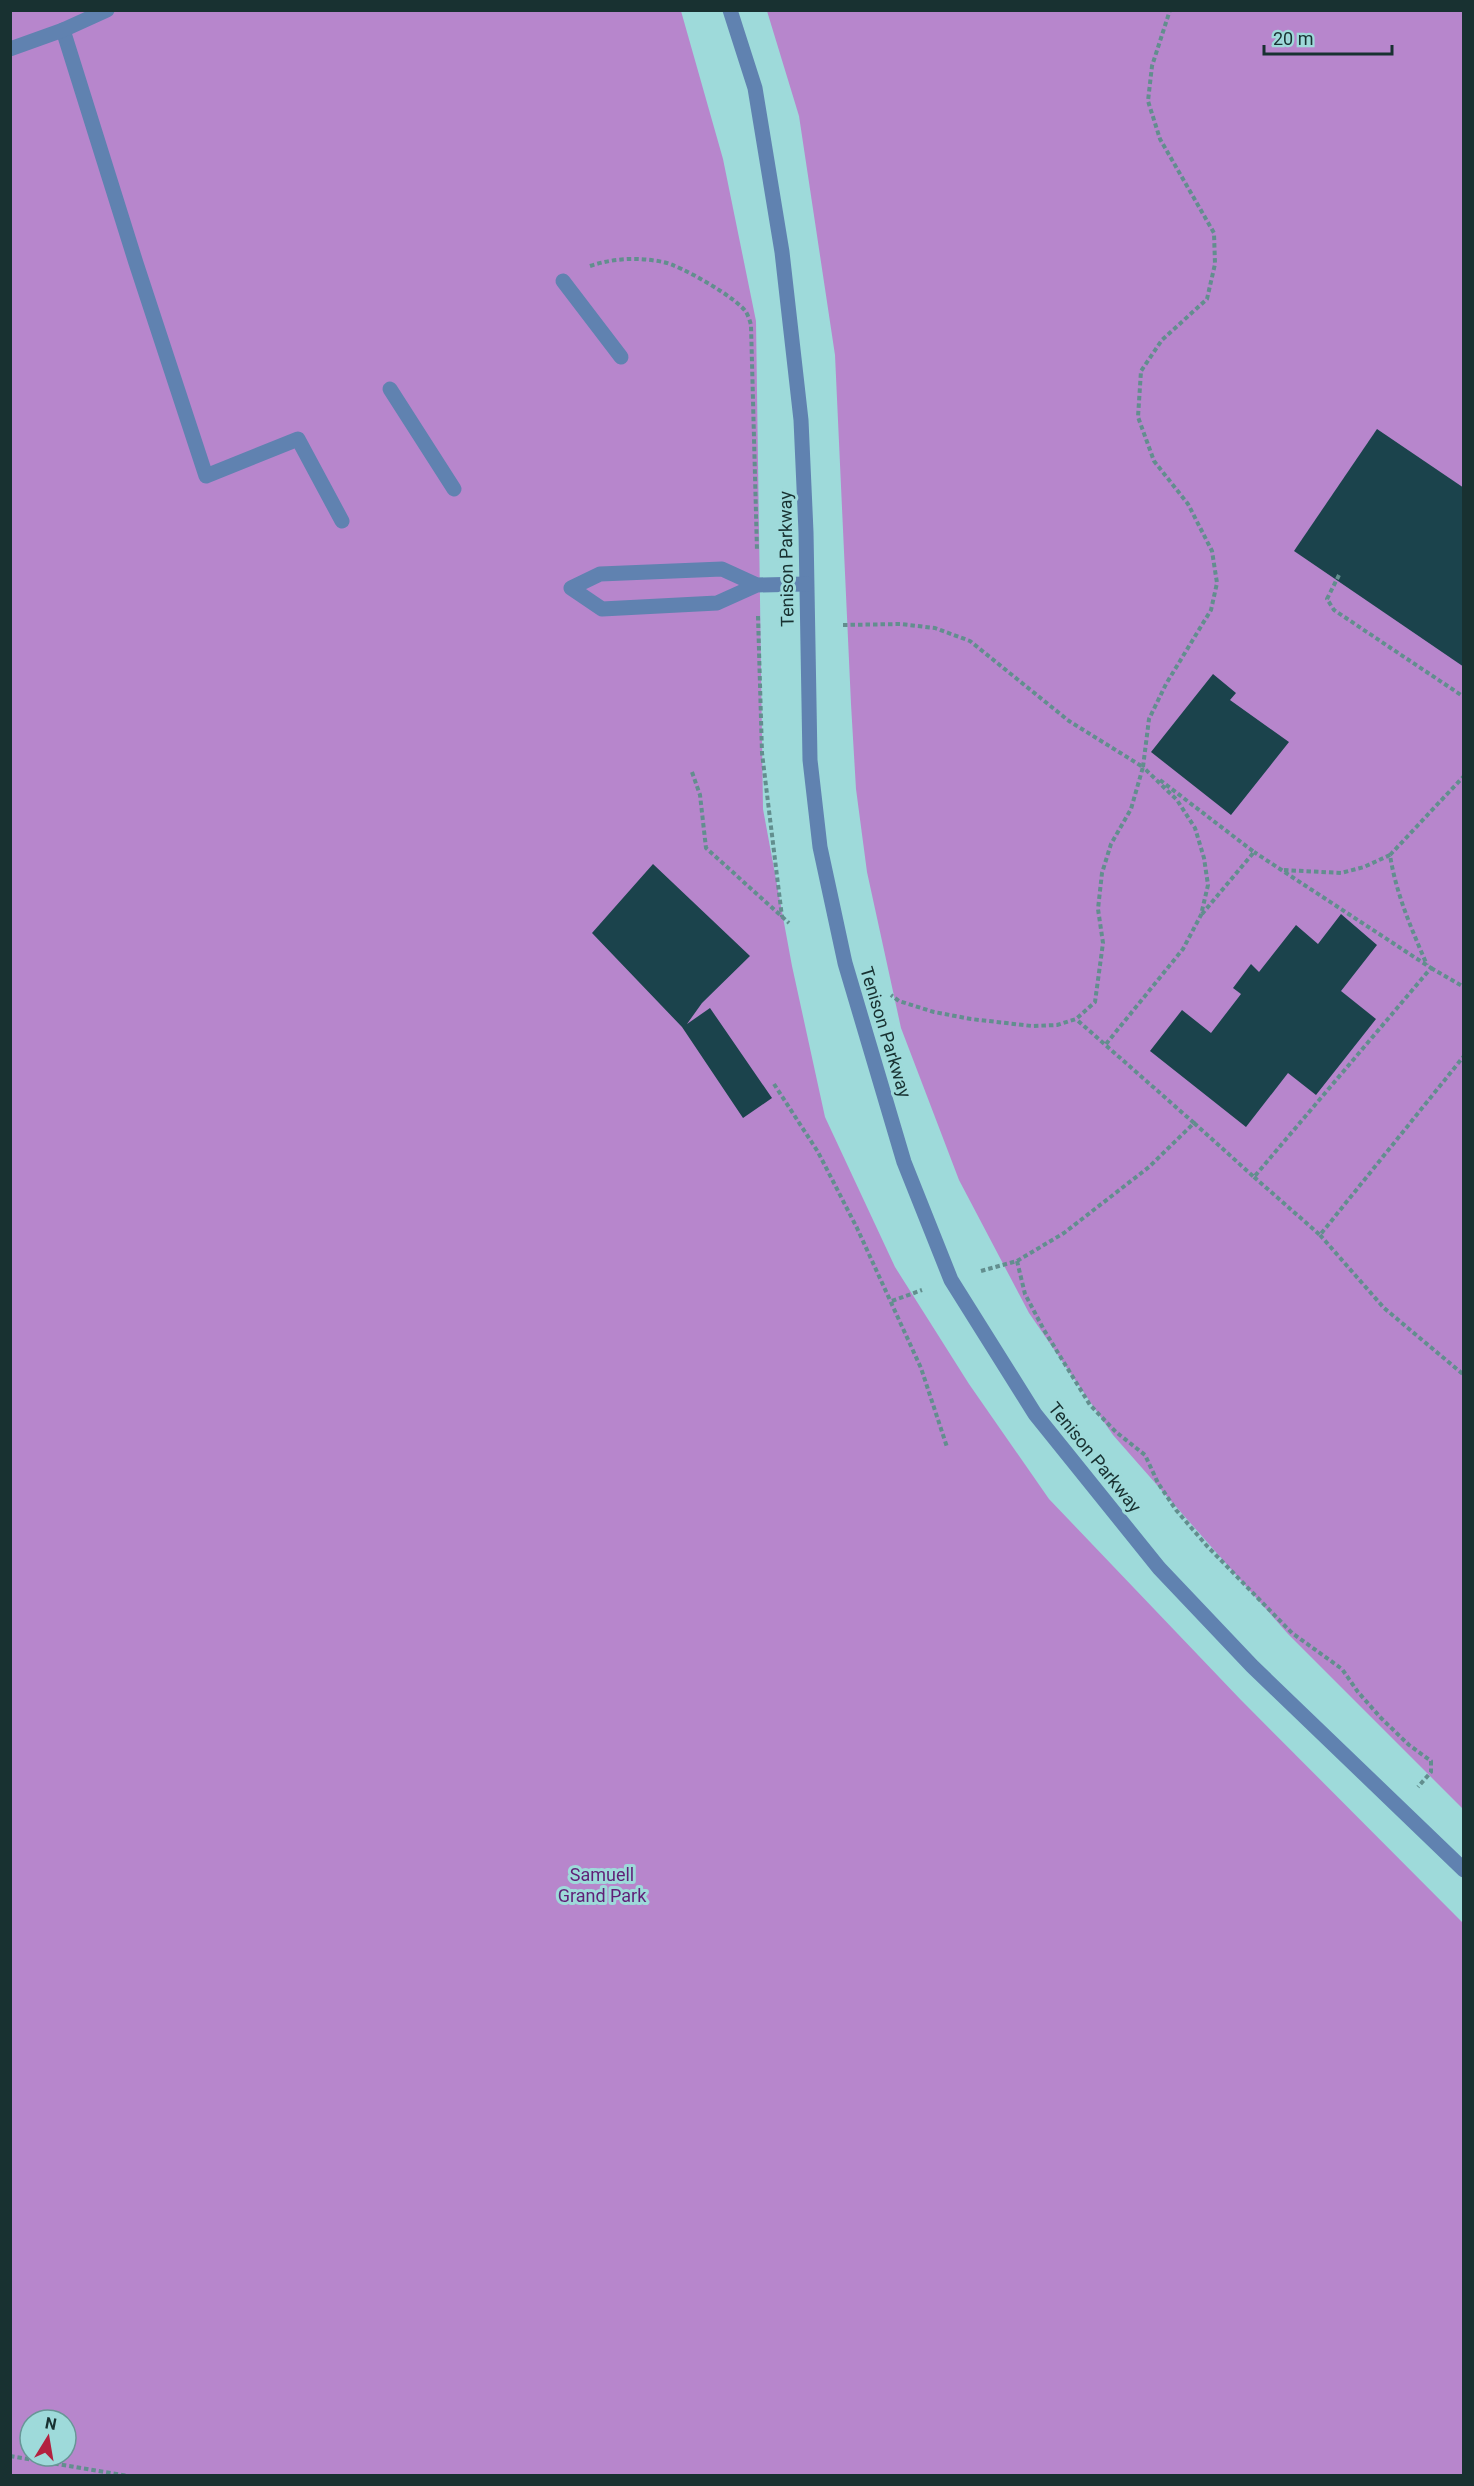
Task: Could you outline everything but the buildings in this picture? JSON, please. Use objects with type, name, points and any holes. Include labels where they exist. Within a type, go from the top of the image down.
[{"type":"street","points":[[10,49],[63,30],[107,10]]},
{"type":"street","name":"Tenison Parkway","points":[[730,10],[754,88],[782,252],[801,420],[810,760],[820,847],[832,910],[848,974],[904,1162],[951,1280],[1035,1414],[1159,1568],[1252,1666],[1464,1870]]},
{"type":"street","points":[[63,30],[206,476],[298,439],[342,521]]},
{"type":"street","points":[[564,281],[621,357]]},
{"type":"street","points":[[390,389],[454,489]]},
{"type":"street","points":[[757,585],[722,569],[600,574],[571,588],[602,609],[717,603],[757,585],[806,584]]},
{"type":"path","points":[[891,995],[934,1012],[1032,1026],[1058,1025],[1076,1019],[1095,1002],[1103,943],[1098,909],[1102,873],[1112,844],[1131,809],[1143,767],[1149,719],[1166,684],[1211,609],[1216,582],[1212,551],[1188,504],[1154,461],[1138,417],[1141,371],[1162,340],[1207,299],[1215,264],[1214,233],[1160,139],[1148,101],[1152,66],[1170,10]]},
{"type":"path","points":[[564,281],[581,269],[625,258],[666,262],[734,300],[746,311],[751,325],[762,753],[782,917]]},
{"type":"path","points":[[1339,574],[1327,599],[1334,610],[1464,697]]},
{"type":"path","points":[[843,625],[900,624],[935,628],[970,641],[1069,720],[1143,767],[1254,852],[1429,967],[1464,987]]},
{"type":"path","points":[[1143,767],[1177,800],[1195,828],[1204,858],[1208,885],[1201,915]]},
{"type":"path","points":[[692,772],[700,795],[706,848],[789,923]]},
{"type":"path","points":[[1281,870],[1341,873],[1364,867],[1390,855],[1464,776]]},
{"type":"path","points":[[1106,1044],[1183,949],[1201,915],[1254,852]]},
{"type":"path","points":[[1390,855],[1393,875],[1405,912],[1429,967]]},
{"type":"path","points":[[1254,1177],[1429,967]]},
{"type":"path","points":[[1076,1019],[1320,1234],[1384,1308],[1464,1376]]},
{"type":"path","points":[[1320,1234],[1464,1056]]},
{"type":"path","points":[[774,1084],[818,1152],[892,1301],[921,1368],[947,1447]]},
{"type":"path","points":[[892,1301],[951,1280],[1017,1261],[1065,1233],[1149,1167],[1194,1123]]},
{"type":"path","points":[[1017,1261],[1025,1294],[1090,1405],[1116,1432],[1145,1455],[1158,1483],[1176,1510],[1207,1546],[1292,1633],[1342,1669],[1358,1692],[1381,1718],[1409,1745],[1431,1761],[1431,1772],[1400,1806]]},
{"type":"path","points":[[10,2456],[128,2475]]},
{"type":"green space","name":"Samuell Grand Park","points":[[11,11],[681,11],[723,159],[756,321],[763,809],[792,966],[825,1117],[895,1267],[969,1384],[1049,1499],[1240,1699],[1463,1923],[1463,2475],[11,2476]]},
{"type":"green space","points":[[767,11],[1463,11],[1463,1809],[1288,1634],[1113,1435],[1029,1313],[959,1180],[901,1028],[867,872],[856,789],[835,355],[799,116]]}]
